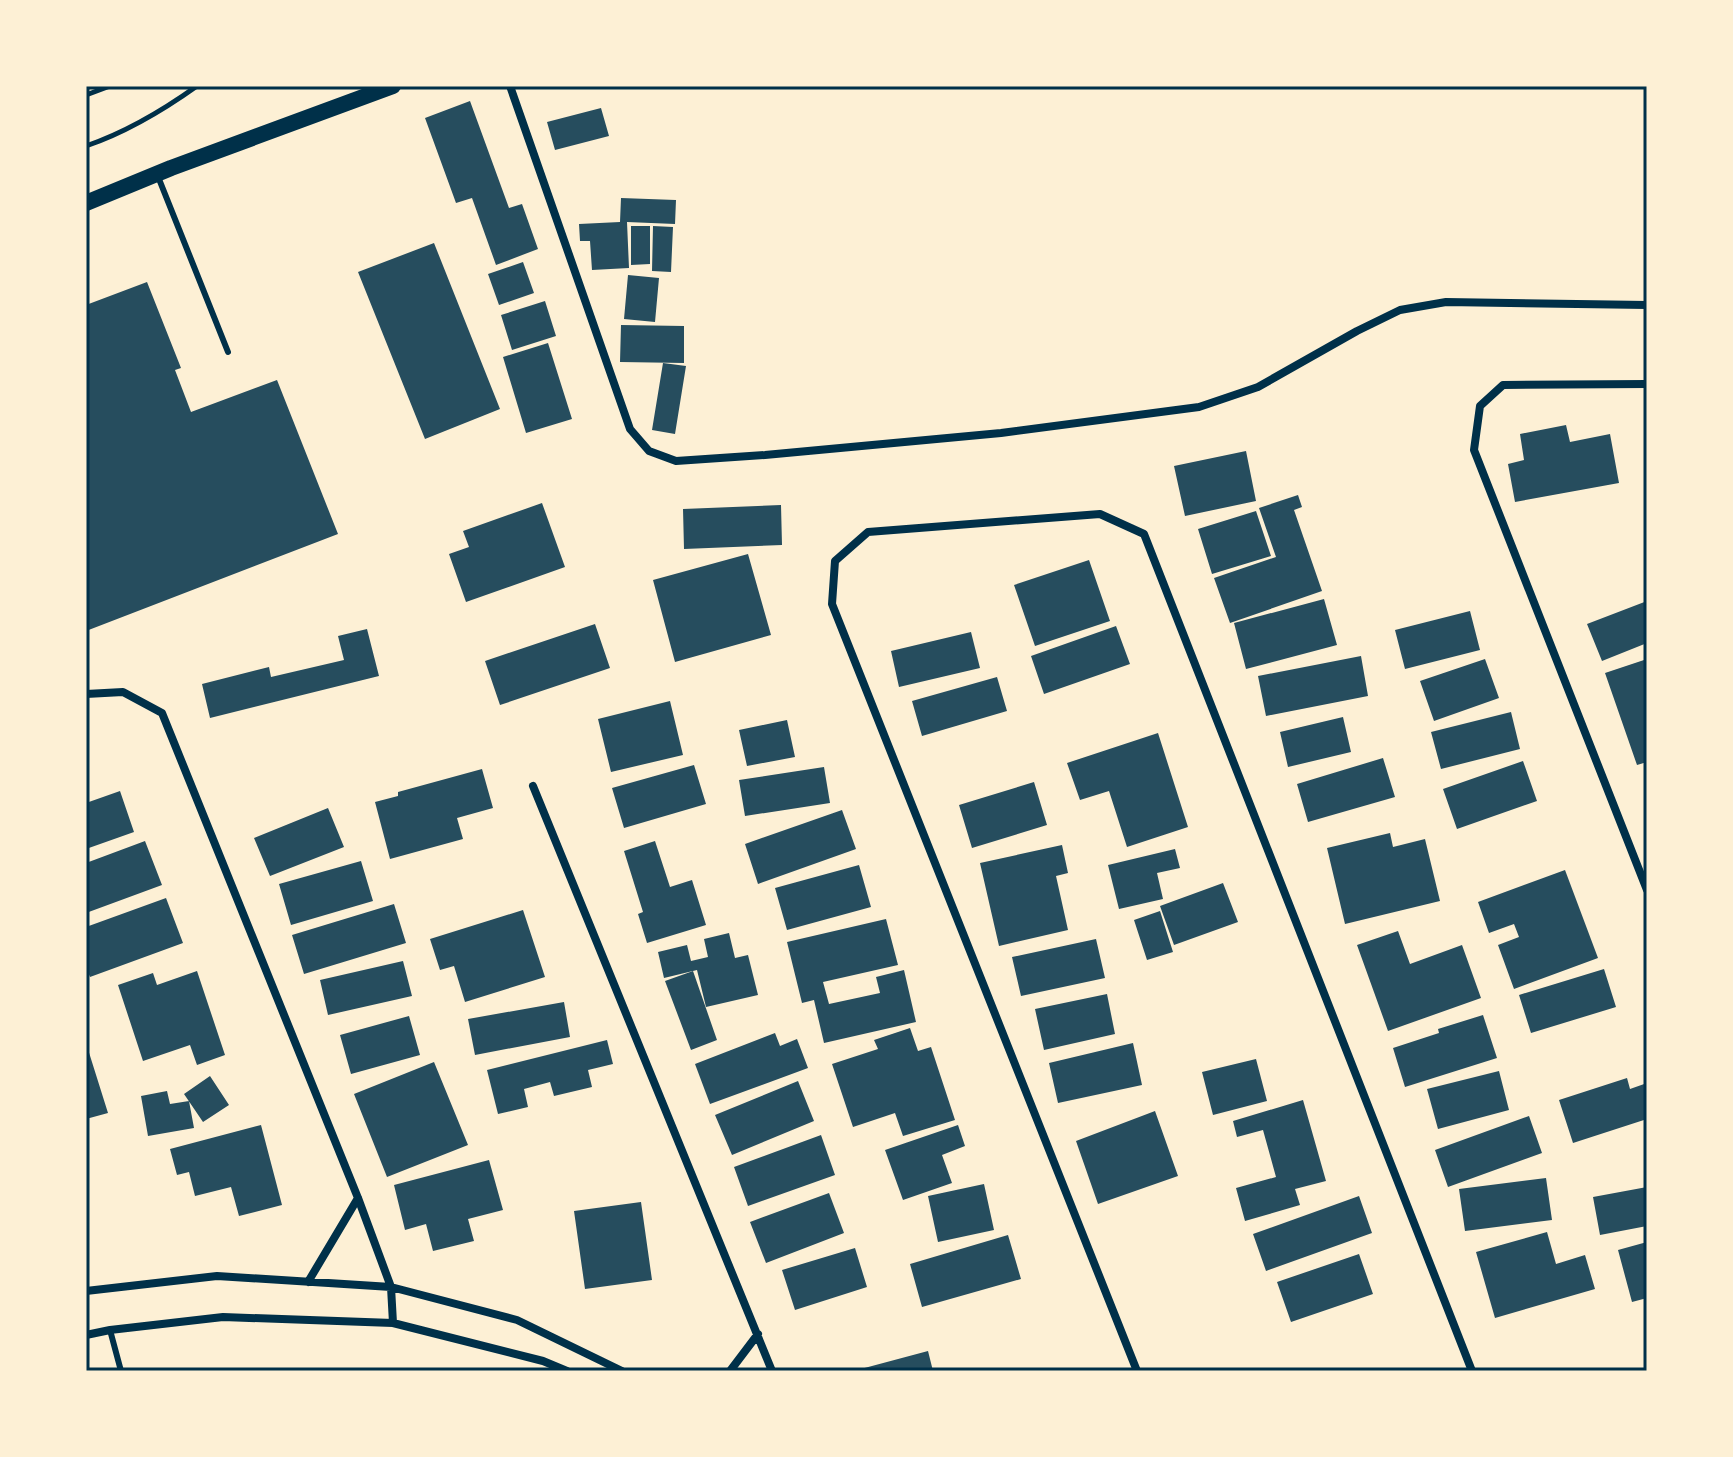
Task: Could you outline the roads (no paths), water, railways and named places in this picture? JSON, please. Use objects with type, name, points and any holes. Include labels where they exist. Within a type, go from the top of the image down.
[{"type":"main road","points":[[86,203],[393,86]]},
{"type":"street","points":[[510,86],[630,429],[649,451],[676,461],[1001,433],[1199,407],[1258,387],[1400,310],[1446,302],[1647,305]]},
{"type":"street","points":[[1647,384],[1503,385],[1480,406],[1474,450],[1647,890]]},
{"type":"street","points":[[1137,1371],[832,604],[835,561],[868,532],[1100,514],[1144,534],[1472,1371]]},
{"type":"street","points":[[86,694],[123,692],[162,713],[358,1198],[391,1287],[393,1323]]},
{"type":"street","points":[[533,786],[772,1371]]},
{"type":"street","points":[[308,1282],[358,1198]]},
{"type":"street","points":[[86,1291],[217,1276],[391,1287],[517,1320],[622,1371]]},
{"type":"street","points":[[86,1335],[223,1317],[393,1323],[543,1361],[567,1371]]},
{"type":"street","points":[[730,1371],[758,1334]]},
{"type":"lane","points":[[157,174],[228,352]]},
{"type":"lane","points":[[110,1330],[121,1371]]}]
